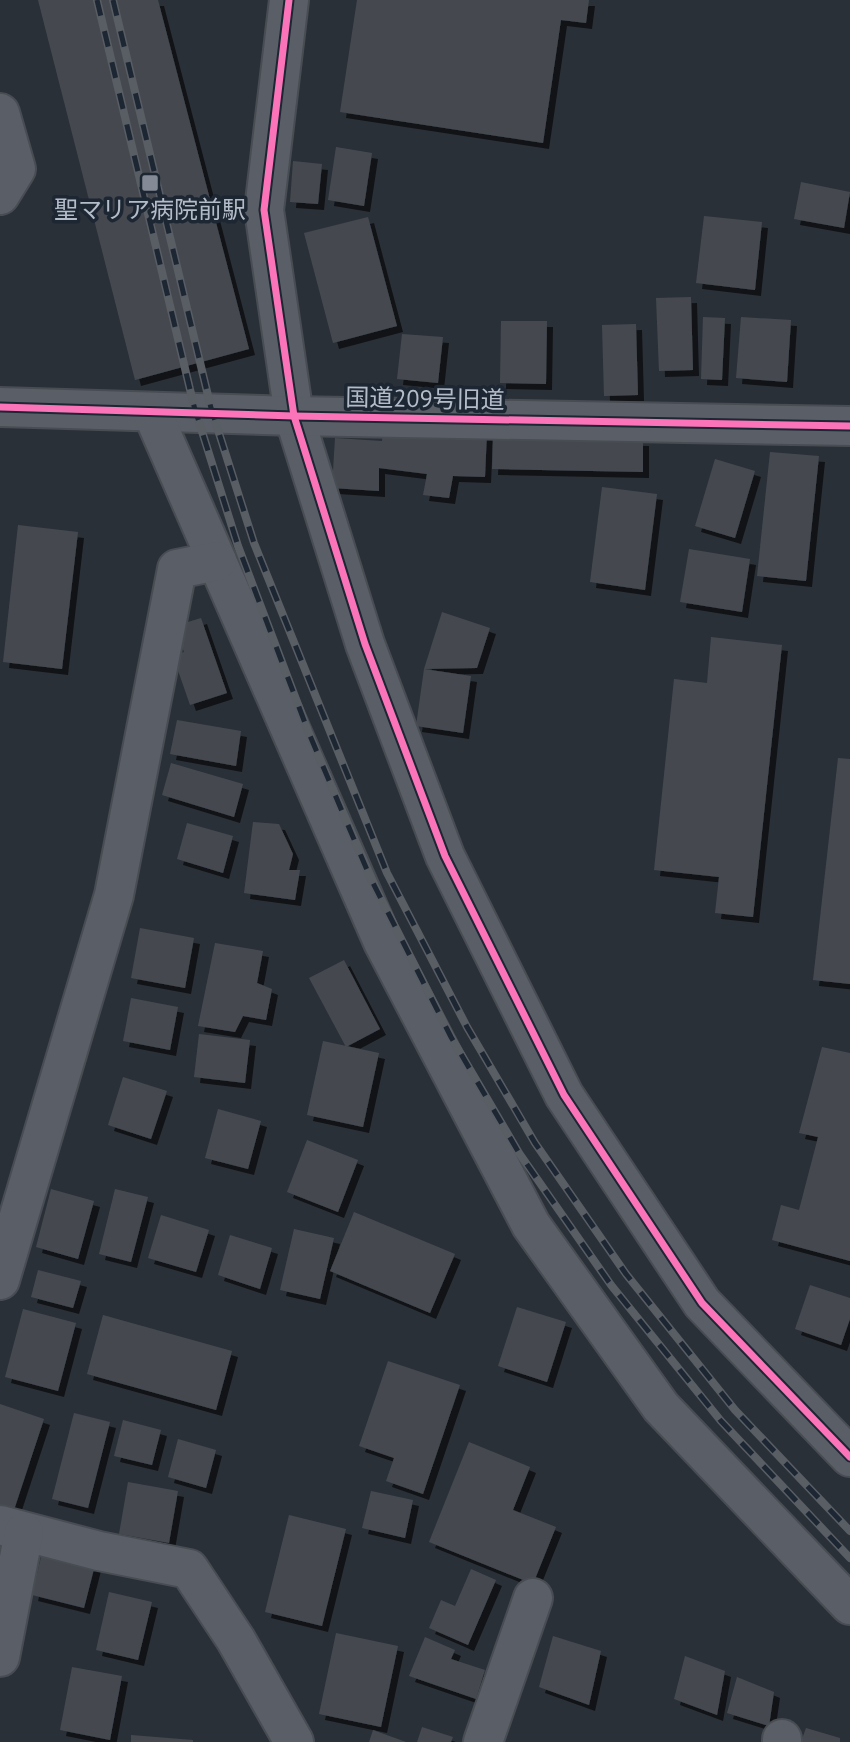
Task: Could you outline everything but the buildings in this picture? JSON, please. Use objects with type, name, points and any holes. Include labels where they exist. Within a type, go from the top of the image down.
[{"type":"street","points":[[289,0],[264,210],[294,416],[365,645],[445,856],[564,1095],[702,1303],[850,1457]]},
{"type":"street","points":[[0,113],[16,169],[0,195]]},
{"type":"street","name":"国道209号旧道","points":[[0,407],[294,416],[850,426]]},
{"type":"street","points":[[152,412],[383,942],[531,1225],[661,1407],[850,1605]]},
{"type":"street","points":[[0,1280],[114,895],[177,569],[217,561]]},
{"type":"street","points":[[0,1657],[12,1529],[189,1569],[236,1640],[294,1742]]},
{"type":"street","points":[[483,1742],[533,1598]]},
{"type":"railway","points":[[97,0],[194,406],[238,546],[308,731],[370,877],[451,1037],[519,1153],[611,1285],[721,1421],[850,1558]]},
{"type":"railway","points":[[113,0],[211,408],[254,543],[387,873],[467,1027],[535,1143],[626,1274],[735,1410],[850,1531]]},
{"type":"cycle path","points":[[289,0],[264,210],[294,416],[365,644],[445,856],[564,1095],[702,1303],[850,1457]]},
{"type":"cycle path","points":[[0,407],[294,416],[850,426]]},
{"type":"place","name":"聖マリア病院前駅","points":[[150,183]]}]
